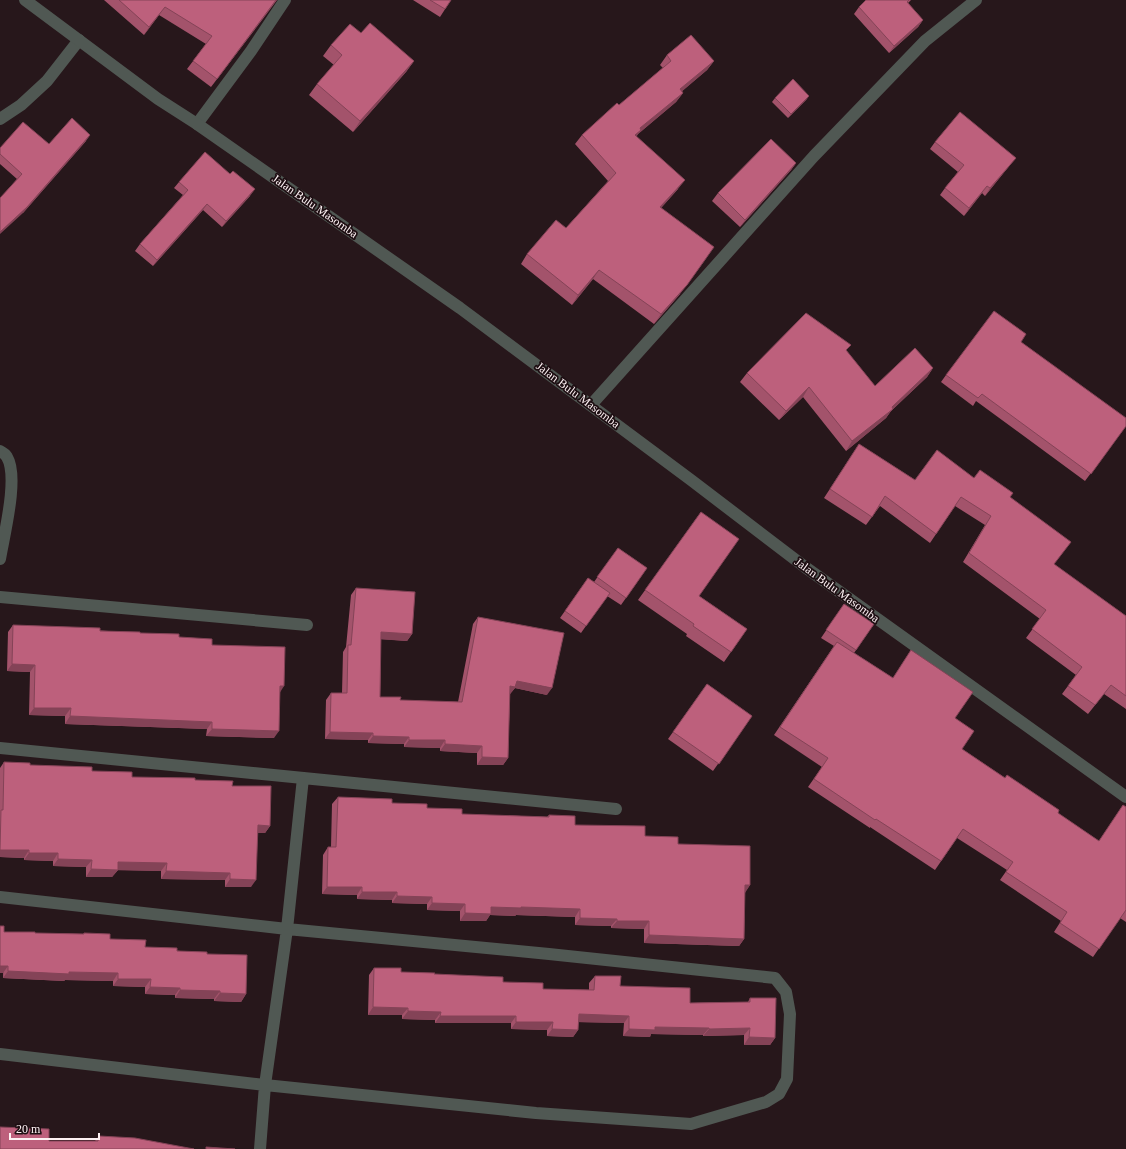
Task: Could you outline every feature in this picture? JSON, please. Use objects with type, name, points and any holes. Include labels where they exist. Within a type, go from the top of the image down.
[{"type":"street","name":"Jalan Bulu Masomba","points":[[25,0],[158,99],[197,124],[460,308],[805,566],[1124,793]]},
{"type":"street","points":[[197,124],[251,51],[286,0]]},
{"type":"street","points":[[591,405],[814,156],[925,41],[976,0]]},
{"type":"street","points":[[0,119],[21,105],[47,81],[79,40]]},
{"type":"street","points":[[0,451],[7,456],[12,473],[12,490],[0,559]]},
{"type":"street","points":[[0,597],[307,625]]},
{"type":"street","points":[[0,748],[616,809]]},
{"type":"street","points":[[260,1149],[265,1085],[286,929],[303,778]]},
{"type":"street","points":[[0,898],[286,929],[549,954],[774,978],[786,992],[790,1014],[787,1079],[780,1094],[766,1102],[691,1124],[536,1113],[265,1085],[0,1054]]},
{"type":"building","points":[[119,0],[276,0],[217,79],[193,61],[212,36],[165,7],[149,27]]},
{"type":"building","points":[[430,0],[451,0],[445,9]]},
{"type":"building","points":[[866,0],[909,0],[907,2],[923,20],[894,46],[859,7]]},
{"type":"building","points":[[370,23],[414,61],[360,121],[317,84],[342,55],[331,45],[350,24],[361,33]]},
{"type":"building","points":[[691,35],[714,61],[680,89],[683,93],[640,128],[641,130],[635,135],[685,180],[660,207],[714,247],[687,285],[661,314],[599,270],[578,295],[527,254],[556,220],[566,228],[616,173],[582,135],[617,103],[619,105],[671,61],[667,55]]},
{"type":"building","points":[[793,79],[809,96],[791,114],[775,98]]},
{"type":"building","points":[[960,112],[1016,158],[990,188],[987,186],[969,208],[945,188],[964,165],[935,142]]},
{"type":"building","points":[[72,118],[90,135],[27,207],[0,232],[0,198],[22,174],[0,154],[0,148],[23,122],[49,144]]},
{"type":"building","points":[[771,139],[796,163],[745,220],[718,193]]},
{"type":"building","points":[[205,152],[230,174],[233,171],[255,189],[226,221],[207,204],[157,260],[140,244],[188,190],[179,182]]},
{"type":"building","points":[[994,311],[1026,334],[1021,342],[1126,418],[1126,426],[1091,474],[982,394],[978,398],[946,375]]},
{"type":"building","points":[[806,313],[851,345],[846,350],[875,386],[915,348],[933,368],[892,407],[893,409],[852,441],[809,387],[786,411],[747,373]]},
{"type":"building","points":[[859,444],[915,480],[937,450],[974,478],[980,470],[1013,493],[1010,497],[1071,542],[1054,564],[1126,616],[1126,696],[1111,685],[1095,705],[1068,686],[1082,667],[1032,629],[1046,610],[969,553],[991,516],[961,497],[936,534],[885,496],[872,517],[830,489]]},
{"type":"building","points":[[701,512],[739,539],[699,596],[747,629],[731,652],[645,590]]},
{"type":"building","points":[[618,548],[647,568],[626,598],[597,577]]},
{"type":"building","points":[[588,578],[610,593],[586,626],[565,611]]},
{"type":"building","points":[[356,588],[415,592],[412,634],[381,632],[380,697],[401,697],[400,700],[462,702],[478,617],[564,633],[552,688],[517,681],[515,687],[510,686],[508,758],[482,757],[482,746],[445,744],[445,740],[409,740],[409,737],[373,736],[373,733],[330,732],[331,693],[347,693],[348,645],[351,645]]},
{"type":"building","points":[[844,604],[874,624],[856,650],[826,630]]},
{"type":"building","points":[[13,625],[100,628],[100,631],[179,634],[179,637],[212,639],[212,645],[285,647],[284,686],[280,686],[279,731],[212,729],[212,722],[70,716],[71,708],[34,708],[35,665],[12,664]]},
{"type":"building","points":[[837,642],[893,678],[911,650],[973,692],[955,718],[974,731],[962,749],[1005,778],[1007,775],[1059,810],[1058,813],[1099,841],[1123,805],[1126,807],[1126,910],[1099,949],[1060,923],[1067,912],[1006,872],[1013,862],[963,829],[941,861],[876,819],[875,820],[814,779],[828,758],[780,727]]},
{"type":"building","points":[[707,684],[752,716],[719,764],[673,732]]},
{"type":"building","points":[[4,762],[30,763],[30,765],[92,767],[92,771],[132,772],[132,777],[195,778],[195,780],[233,781],[232,786],[271,786],[270,826],[258,825],[256,880],[230,879],[230,873],[166,871],[167,863],[118,862],[118,870],[91,869],[92,860],[58,859],[58,853],[29,853],[29,850],[0,850]]},
{"type":"building","points":[[338,797],[392,799],[392,803],[427,804],[427,808],[462,809],[462,814],[549,817],[549,815],[575,816],[575,825],[645,826],[645,836],[678,837],[678,844],[750,846],[750,885],[745,885],[744,939],[649,935],[649,921],[617,921],[617,919],[580,918],[580,909],[491,907],[491,914],[465,913],[465,904],[432,903],[432,897],[397,896],[397,892],[362,892],[362,887],[327,887],[328,847],[336,847]]},
{"type":"building","points":[[0,926],[4,926],[4,932],[110,934],[110,939],[146,940],[145,947],[177,948],[177,951],[207,952],[207,954],[247,955],[246,994],[150,987],[151,979],[118,979],[118,973],[69,972],[69,974],[8,971],[8,966],[0,966]]},
{"type":"building","points":[[374,968],[401,968],[401,972],[503,977],[503,982],[543,983],[543,989],[594,990],[595,976],[621,976],[620,986],[690,988],[690,1003],[750,1002],[750,998],[776,998],[775,1038],[749,1037],[750,1028],[709,1029],[655,1027],[655,1030],[629,1029],[629,1016],[579,1014],[578,1030],[552,1029],[553,1022],[516,1022],[516,1016],[440,1016],[441,1012],[408,1011],[408,1008],[373,1007]]},
{"type":"building","points":[[0,1127],[49,1129],[49,1141],[98,1141],[99,1136],[135,1138],[194,1149],[0,1149]]},
{"type":"building","points":[[206,1147],[235,1149],[206,1149]]}]
